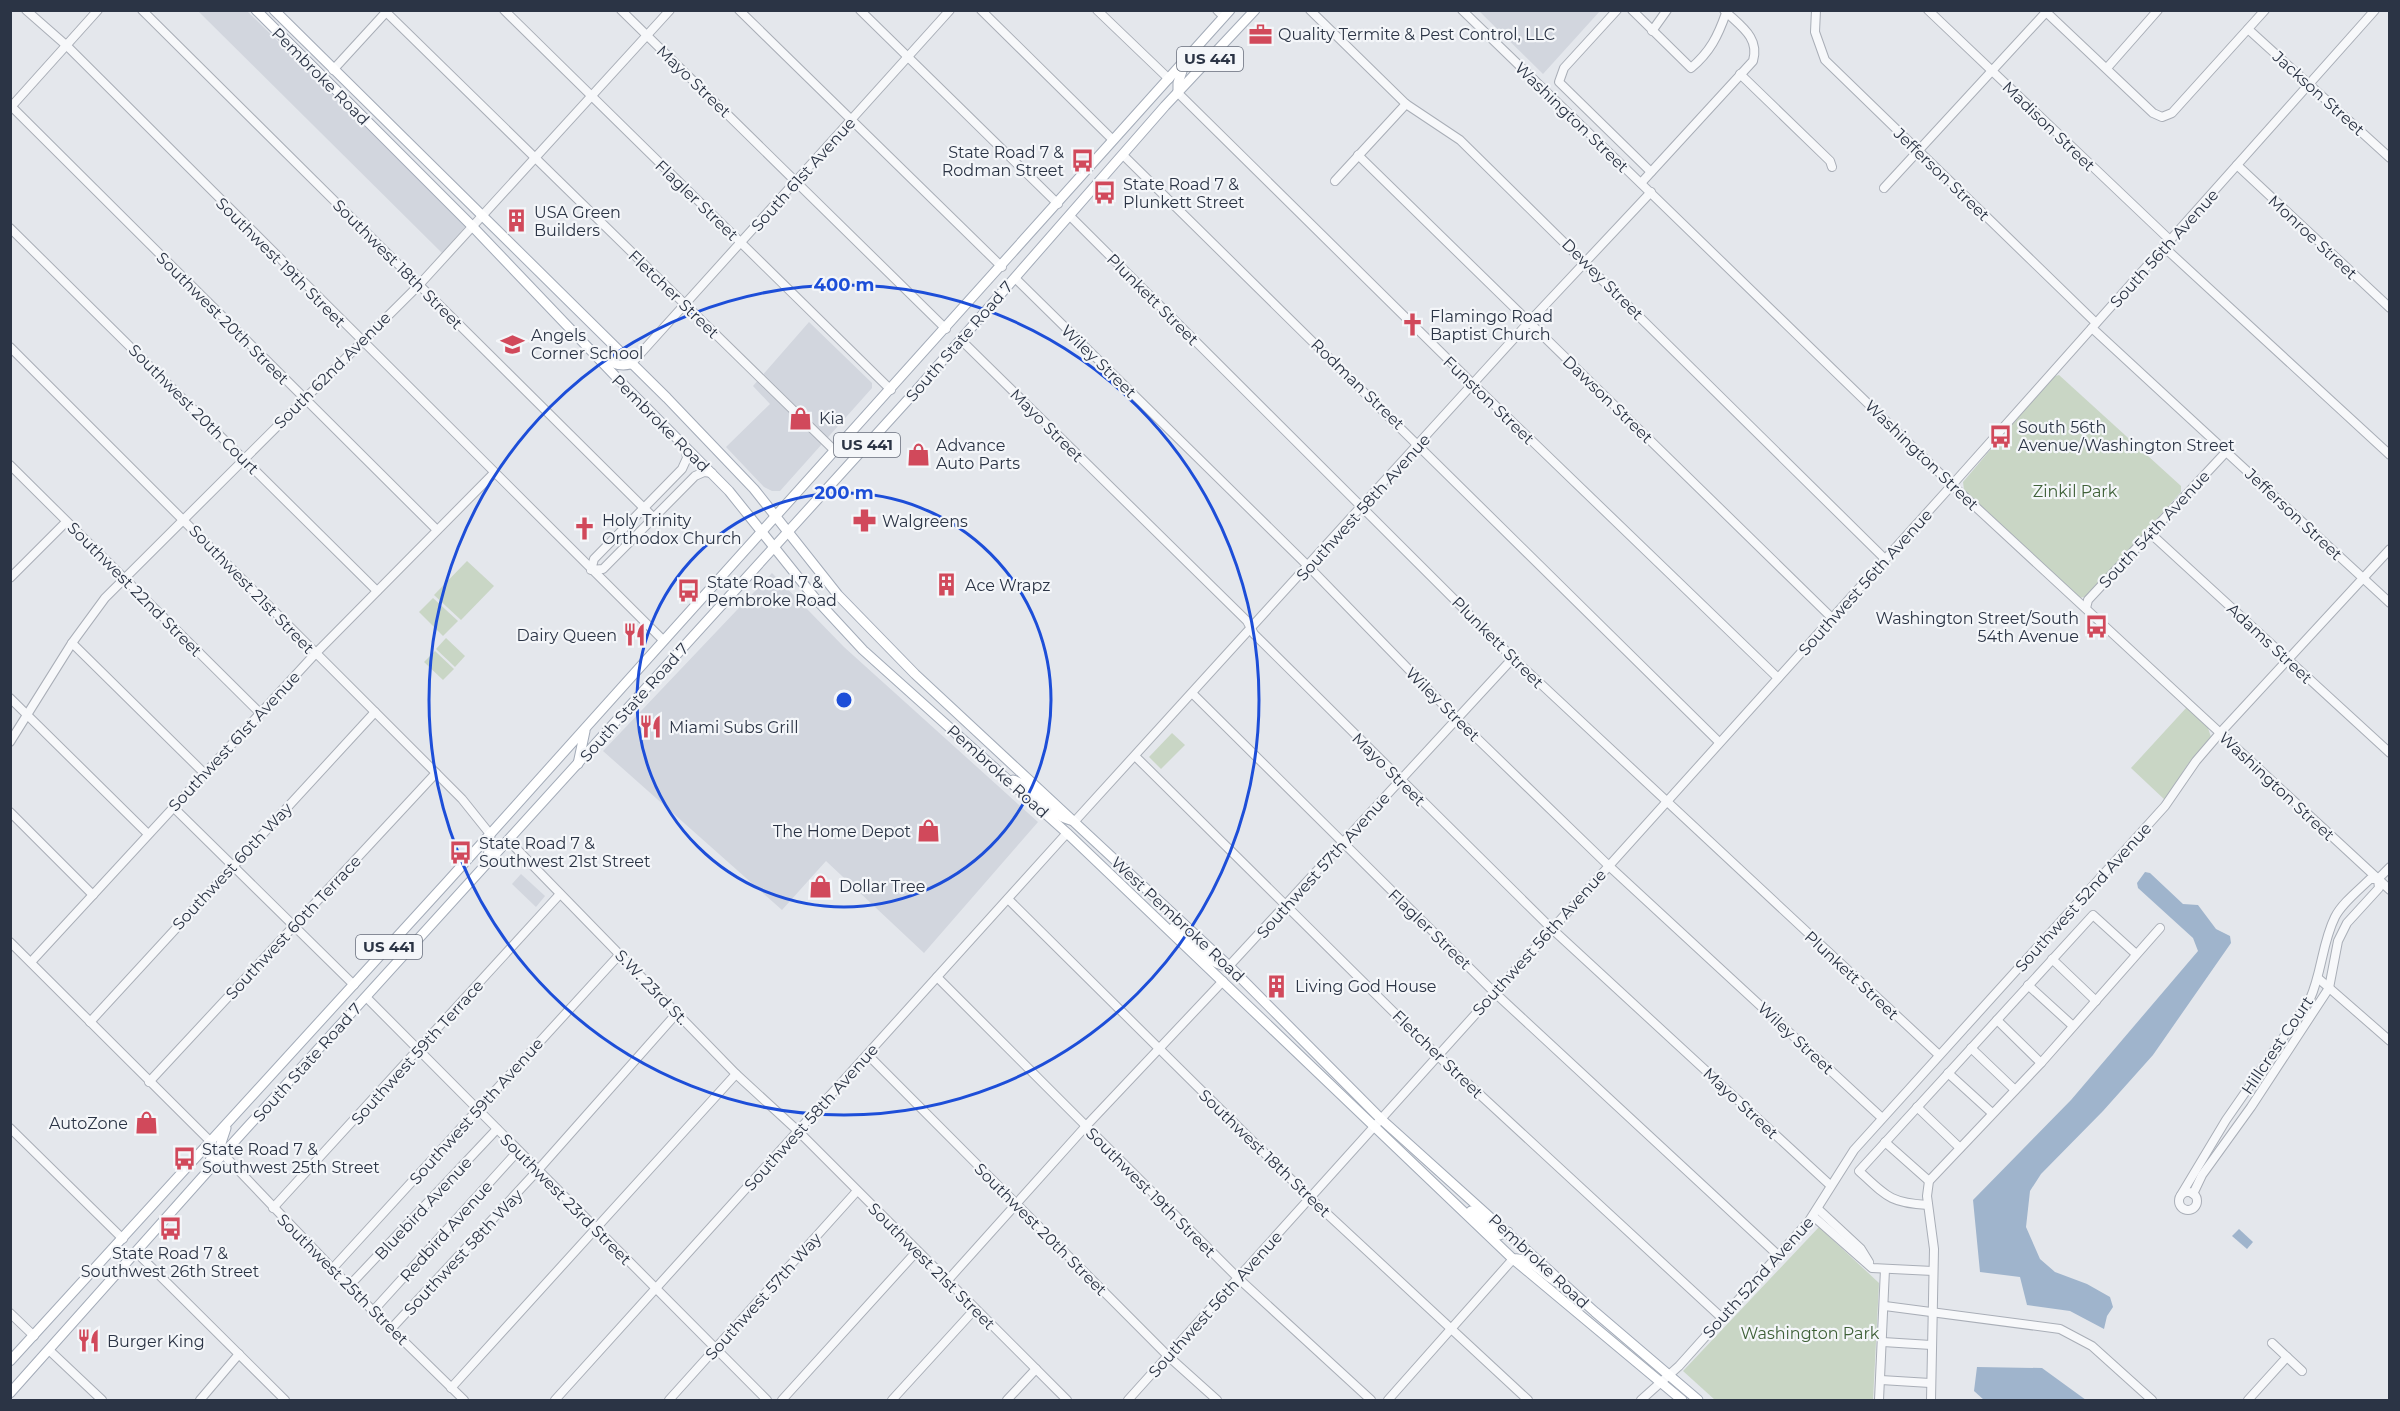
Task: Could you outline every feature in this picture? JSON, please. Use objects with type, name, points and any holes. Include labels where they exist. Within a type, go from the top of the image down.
[{"type":"main road","name":"Pembroke Road","points":[[256,10],[473,227],[712,473],[763,531],[824,609],[863,650],[1067,833]]},
{"type":"main road","points":[[262,10],[317,65],[333,70]]},
{"type":"main road","name":"Pembroke Road","points":[[274,10],[746,480],[838,595],[867,626],[1075,821]]},
{"type":"main road","name":"South State Road 7","points":[[10,1393],[223,1154],[961,340],[1165,106],[1255,10]]},
{"type":"main road","name":"South State Road 7","points":[[10,1361],[228,1124],[1002,267],[1186,60],[1224,13]]},
{"type":"main road","points":[[1178,93],[1178,83],[1186,60]]},
{"type":"main road","points":[[1165,106],[1169,79]]},
{"type":"main road","points":[[1015,278],[1012,263],[1017,250]]},
{"type":"main road","points":[[1000,294],[1005,281],[1002,267]]},
{"type":"main road","points":[[548,306],[560,312],[610,363],[623,366],[631,364]]},
{"type":"main road","points":[[578,764],[579,750],[587,726]]},
{"type":"main road","points":[[1007,779],[1017,781],[1030,790],[1058,815],[1075,821]]},
{"type":"main road","points":[[508,840],[506,827],[512,810]]},
{"type":"main road","name":"West Pembroke Road","points":[[1075,821],[1229,966],[1382,1119]]},
{"type":"main road","points":[[1067,833],[1075,833],[1089,840],[1127,874],[1131,874]]},
{"type":"main road","name":"West Pembroke Road","points":[[1067,833],[1374,1128]]},
{"type":"main road","points":[[487,863],[490,834]]},
{"type":"main road","points":[[1165,925],[1185,935],[1214,962],[1229,966]]},
{"type":"main road","points":[[1223,981],[1240,985],[1267,1011],[1278,1016]]},
{"type":"main road","name":"Pembroke Road","points":[[1382,1119],[1698,1401]]},
{"type":"main road","points":[[223,1154],[221,1143],[228,1124]]},
{"type":"main road","name":"Pembroke Road","points":[[1374,1128],[1513,1259],[1682,1401]]},
{"type":"main road","points":[[206,1173],[212,1154],[211,1142]]},
{"type":"main road","points":[[1460,1208],[1471,1211],[1500,1235],[1508,1232]]},
{"type":"main road","points":[[1513,1259],[1526,1260],[1554,1283],[1568,1287]]},
{"type":"street","name":"Southwest 19th Street","points":[[26,10],[67,46],[360,341],[663,640]]},
{"type":"street","points":[[11,107],[98,10]]},
{"type":"street","name":"Southwest 18th Street","points":[[142,10],[654,518]]},
{"type":"street","name":"Flagler Street","points":[[504,10],[891,390]]},
{"type":"street","name":"Mayo Street","points":[[621,10],[946,329]]},
{"type":"street","name":"South 62nd Avenue","points":[[10,742],[72,643],[105,598],[418,285],[670,10]]},
{"type":"street","points":[[739,10],[1002,267]]},
{"type":"street","points":[[860,10],[1058,204]]},
{"type":"street","name":"South 61st Avenue","points":[[631,364],[950,10]]},
{"type":"street","points":[[981,10],[1113,140]]},
{"type":"street","points":[[1097,10],[1169,79]]},
{"type":"street","name":"Dewey Street","points":[[1310,10],[1406,104],[1460,140],[1886,559]]},
{"type":"street","name":"Washington Street","points":[[1462,10],[1952,485],[2390,890]]},
{"type":"street","points":[[1617,10],[1564,68],[1559,82],[1651,172]]},
{"type":"street","points":[[1632,10],[1691,68],[1706,56],[1725,12],[1753,38],[1756,48],[1753,61],[1641,183]]},
{"type":"street","points":[[1652,31],[1667,10]]},
{"type":"street","name":"Jefferson Street","points":[[1816,10],[1815,32],[1825,60],[2094,326],[2226,452],[2390,603]]},
{"type":"street","name":"Madison Street","points":[[1928,10],[2168,244],[2390,455]]},
{"type":"street","points":[[2107,68],[2158,10]]},
{"type":"street","points":[[1884,188],[2046,11],[2153,113],[2162,117],[2172,113],[2265,10]]},
{"type":"street","name":"South 56th Avenue","points":[[1952,485],[2375,10]]},
{"type":"street","points":[[333,70],[386,11]]},
{"type":"street","name":"Fletcher Street","points":[[386,11],[835,451]]},
{"type":"street","name":"Jackson Street","points":[[2248,29],[2390,158]]},
{"type":"street","points":[[1740,74],[1830,161],[1832,167]]},
{"type":"street","name":"Funston Street","points":[[1178,93],[1473,384],[1778,678]]},
{"type":"street","points":[[1335,181],[1406,104]]},
{"type":"street","name":"Southwest 20th Street","points":[[11,107],[437,530]]},
{"type":"street","name":"Rodman Street","points":[[1123,154],[1719,742]]},
{"type":"street","name":"Dawson Street","points":[[1358,156],[1832,618]]},
{"type":"street","name":"Monroe Street","points":[[2236,165],[2390,308]]},
{"type":"street","name":"Southwest 58th Avenue","points":[[1075,821],[1420,445],[1529,322],[1651,192]]},
{"type":"street","name":"Plunkett Street","points":[[1070,216],[1513,658],[1939,1055]]},
{"type":"street","name":"Southwest 20th Court","points":[[10,228],[377,591]]},
{"type":"street","name":"Wiley Street","points":[[1015,278],[1309,567],[1457,719],[1609,866],[1882,1118]]},
{"type":"street","name":"Mayo Street","points":[[961,340],[1247,621],[1251,629],[1400,780],[1551,928],[1830,1185]]},
{"type":"street","name":"Southwest 21st Street","points":[[10,347],[462,799],[490,834]]},
{"type":"street","points":[[685,446],[687,458],[682,468],[594,559],[591,570],[603,569],[695,476],[704,472],[712,473]]},
{"type":"street","name":"South 54th Avenue","points":[[2086,608],[2088,600],[2226,452]]},
{"type":"street","name":"Southwest 22nd Street","points":[[10,465],[260,713]]},
{"type":"street","name":"Southwest 61st Avenue","points":[[31,962],[315,654],[494,473]]},
{"type":"street","name":"Southwest 56th Avenue","points":[[1128,1401],[1309,1197],[1374,1128],[1551,928],[1952,485]]},
{"type":"street","points":[[10,578],[66,522]]},
{"type":"street","name":"Adams Street","points":[[2150,533],[2390,753]]},
{"type":"street","points":[[2220,733],[2390,549]]},
{"type":"street","points":[[72,643],[204,773]]},
{"type":"street","name":"Southwest 57th Avenue","points":[[1229,966],[1287,906],[1513,658]]},
{"type":"street","name":"Flagler Street","points":[[1193,694],[1494,992],[1779,1256]]},
{"type":"street","points":[[10,698],[148,834]]},
{"type":"street","name":"Southwest 60th Way","points":[[90,1022],[232,864],[375,712]]},
{"type":"street","name":"Southwest 52nd Avenue","points":[[1939,1055],[2165,806],[2196,761],[2220,733]]},
{"type":"street","name":"Fletcher Street","points":[[1136,757],[1437,1055],[1722,1318]]},
{"type":"street","name":"Southwest 60th Terrace","points":[[149,1082],[436,773]]},
{"type":"street","points":[[173,807],[354,985]]},
{"type":"street","points":[[10,812],[93,895]]},
{"type":"street","name":"Southwest 58th Avenue","points":[[555,1401],[1067,833]]},
{"type":"street","name":"S.W. 23rd St.","points":[[508,840],[736,1074],[798,1131]]},
{"type":"street","points":[[2378,879],[2390,867]]},
{"type":"street","name":"Hillcrest Court","points":[[2181,1195],[2226,1120],[2310,999],[2319,979],[2327,937],[2335,915],[2370,879],[2378,879],[2379,888],[2347,923],[2338,941],[2329,988],[2251,1107],[2202,1174],[2193,1194]]},
{"type":"street","name":"Southwest 59th Terrace","points":[[273,1208],[419,1051],[560,894]]},
{"type":"street","name":"Southwest 18th Street","points":[[1008,899],[1309,1197],[1528,1401]]},
{"type":"street","points":[[1928,1205],[1900,1203],[1891,1199],[1859,1171],[2093,915],[2136,954]]},
{"type":"street","points":[[1931,1401],[1934,1249],[1928,1205],[1929,1181],[2041,1063],[2160,928]]},
{"type":"street","points":[[10,942],[211,1142]]},
{"type":"street","name":"Southwest 59th Avenue","points":[[333,1268],[620,954]]},
{"type":"street","points":[[2052,959],[2096,1001]]},
{"type":"street","name":"Southwest 19th Street","points":[[937,977],[1238,1278],[1371,1401]]},
{"type":"street","points":[[2319,979],[2390,1041]]},
{"type":"street","points":[[948,1280],[1086,1126],[1223,981]]},
{"type":"street","points":[[2028,985],[2073,1026]]},
{"type":"street","name":"Southwest 23rd Street","points":[[366,997],[766,1401]]},
{"type":"street","name":"Southwest 58th Way","points":[[391,1329],[538,1170],[677,1013]]},
{"type":"street","points":[[1997,1020],[2041,1063]]},
{"type":"street","points":[[1971,1048],[2015,1090]]},
{"type":"street","name":"Southwest 20th Street","points":[[868,1055],[1168,1356],[1217,1401]]},
{"type":"street","name":"South 52nd Avenue","points":[[1662,1382],[1779,1256],[1815,1212],[1844,1161],[1939,1055]]},
{"type":"street","points":[[1948,1073],[1992,1113]]},
{"type":"street","points":[[451,1388],[736,1074]]},
{"type":"street","points":[[1917,1107],[1960,1148]]},
{"type":"street","points":[[10,1128],[123,1239]]},
{"type":"street","name":"Bluebird Avenue","points":[[350,1286],[497,1129]]},
{"type":"street","name":"Southwest 21st Street","points":[[798,1131],[1067,1401]]},
{"type":"street","points":[[1885,1142],[1929,1181]]},
{"type":"street","name":"Redbird Avenue","points":[[373,1311],[519,1151]]},
{"type":"street","name":"Southwest 25th Street","points":[[223,1154],[373,1311],[465,1401]]},
{"type":"street","name":"Southwest 57th Way","points":[[669,1401],[857,1191]]},
{"type":"street","points":[[2188,1192],[2193,1194],[2196,1204],[2190,1210],[2180,1205],[2181,1195],[2188,1192]]},
{"type":"street","points":[[1815,1212],[1861,1249],[1872,1268],[1933,1271]]},
{"type":"street","points":[[782,1401],[917,1251]]},
{"type":"street","points":[[136,1252],[285,1401]]},
{"type":"street","points":[[1388,1401],[1513,1259]]},
{"type":"street","points":[[1879,1401],[1885,1269]]},
{"type":"street","points":[[1885,1306],[2044,1326],[2071,1333],[2092,1346],[2152,1401]]},
{"type":"street","points":[[892,1401],[975,1309]]},
{"type":"street","points":[[10,1313],[34,1336]]},
{"type":"street","points":[[1883,1342],[1931,1345]]},
{"type":"street","points":[[2272,1343],[2302,1371]]},
{"type":"street","points":[[48,1350],[102,1401]]},
{"type":"street","points":[[200,1401],[238,1354]]},
{"type":"street","points":[[2248,1401],[2287,1357]]},
{"type":"street","points":[[1007,1401],[1036,1369]]},
{"type":"street","points":[[1881,1380],[1930,1383]]},
{"type":"street","points":[[1641,1401],[1662,1382]]},
{"type":"shaded area","points":[[198,11],[247,11],[466,226],[442,253]]},
{"type":"shaded area","points":[[1479,11],[1600,11],[1543,74]]},
{"type":"shaded area","name":"Kia","points":[[809,322],[872,383],[872,388],[780,491],[772,491],[764,487],[726,447],[770,404],[753,386]]},
{"type":"shaded area","points":[[772,573],[844,647],[1038,822],[924,953],[826,861],[782,910],[603,751]]},
{"type":"shaded area","points":[[521,874],[545,896],[536,907],[512,884]]},
{"type":"green space","name":"Zinkil Park","points":[[2059,375],[2181,486],[2181,492],[2088,596],[2080,598],[1964,490],[1963,482],[2052,377]]},
{"type":"green space","points":[[467,561],[494,586],[461,620],[434,595]]},
{"type":"green space","points":[[433,598],[458,621],[443,636],[419,612]]},
{"type":"green space","points":[[446,638],[465,656],[455,667],[436,649]]},
{"type":"green space","points":[[435,651],[454,669],[443,680],[424,662]]},
{"type":"green space","points":[[2187,707],[2208,728],[2211,737],[2188,764],[2165,800],[2131,768]]},
{"type":"green space","points":[[1172,733],[1185,745],[1161,769],[1149,757]]},
{"type":"green space","name":"Washington Park","points":[[1819,1227],[1879,1283],[1873,1400],[1715,1400],[1683,1371]]},
{"type":"water","points":[[2145,872],[2150,873],[2183,904],[2198,905],[2216,929],[2230,936],[2231,943],[2153,1055],[2103,1111],[2041,1174],[2030,1191],[2026,1227],[2040,1259],[2055,1272],[2087,1284],[2110,1297],[2113,1307],[2107,1316],[2104,1329],[2070,1311],[2027,1305],[2020,1277],[1980,1272],[1973,1200],[2071,1100],[2198,951],[2193,938],[2138,888],[2137,883]]},
{"type":"water","points":[[2239,1229],[2253,1242],[2247,1249],[2232,1236]]},
{"type":"water","points":[[1977,1367],[2042,1368],[2086,1400],[1984,1400],[1974,1391]]},
{"type":"place","name":"Quality Termite & Pest Control, LLC","points":[[1260,34]]},
{"type":"place","name":"State Road 7 & Rodman Street","points":[[1082,161]]},
{"type":"place","name":"State Road 7 & Plunkett Street","points":[[1105,193]]},
{"type":"place","name":"USA Green Builders","points":[[516,221]]},
{"type":"place","name":"Flamingo Road Baptist Church","points":[[1412,325]]},
{"type":"place","name":"Angels Corner School","points":[[513,344]]},
{"type":"place","name":"Kia","points":[[801,418]]},
{"type":"place","name":"South 56th Avenue/Washington Street","points":[[2000,436]]},
{"type":"place","name":"Advance Auto Parts","points":[[918,454]]},
{"type":"place","name":"Walgreens","points":[[864,521]]},
{"type":"place","name":"Holy Trinity Orthodox Church","points":[[584,529]]},
{"type":"place","name":"Ace Wrapz","points":[[947,585]]},
{"type":"place","name":"State Road 7 & Pembroke Road","points":[[689,591]]},
{"type":"place","name":"Washington Street/South 54th Avenue","points":[[2097,627]]},
{"type":"place","name":"Dairy Queen","points":[[635,635]]},
{"type":"place","name":"Miami Subs Grill","points":[[651,727]]},
{"type":"place","name":"The Home Depot","points":[[929,831]]},
{"type":"place","name":"State Road 7 & Southwest 21st Street","points":[[461,852]]},
{"type":"place","name":"Dollar Tree","points":[[821,886]]},
{"type":"place","name":"Living God House","points":[[1277,986]]},
{"type":"place","name":"AutoZone","points":[[146,1123]]},
{"type":"place","name":"State Road 7 & Southwest 25th Street","points":[[184,1158]]},
{"type":"place","name":"State Road 7 & Southwest 26th Street","points":[[170,1228]]},
{"type":"place","name":"Burger King","points":[[89,1341]]}]
